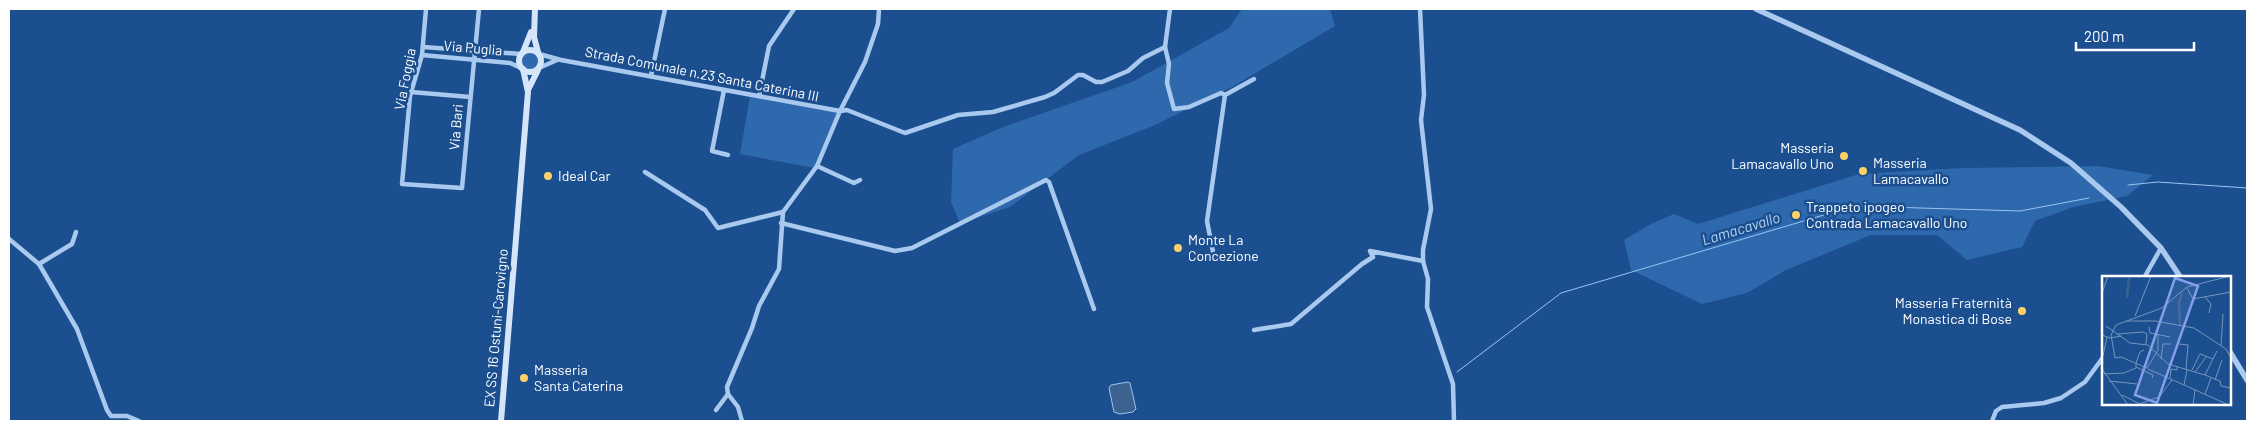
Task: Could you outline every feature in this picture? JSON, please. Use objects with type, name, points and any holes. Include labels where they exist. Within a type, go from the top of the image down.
[{"type":"main road","points":[[528,92],[542,61],[534,37],[535,9]]},
{"type":"main road","points":[[528,92],[519,61],[529,42],[534,23]]},
{"type":"main road","points":[[522,53],[532,49],[539,53]]},
{"type":"main road","points":[[522,69],[532,72],[539,68]]},
{"type":"main road","name":"EX SS 16 Ostuni-Carovigno","points":[[501,421],[528,92]]},
{"type":"street","name":"Via Foggia","points":[[402,184],[411,92],[422,55],[426,9]]},
{"type":"street","name":"Via Bari","points":[[402,184],[462,188],[479,9]]},
{"type":"street","points":[[651,76],[665,9]]},
{"type":"street","points":[[759,96],[769,46],[794,9]]},
{"type":"street","points":[[742,421],[738,407],[728,394],[727,387],[752,328],[759,306],[779,269],[783,212],[816,166],[840,111],[866,62],[878,24],[879,9]]},
{"type":"street","points":[[1170,9],[1165,48],[1167,54],[1167,83],[1174,109],[1189,107],[1221,93],[1225,95],[1254,79]]},
{"type":"street","points":[[1420,9],[1424,96],[1421,120],[1431,209],[1423,250],[1423,261],[1428,279],[1427,307],[1453,384],[1454,421]]},
{"type":"street","points":[[1756,9],[2020,130],[2071,163],[2121,207],[2161,248],[2180,276]]},
{"type":"street","name":"Via Puglia","points":[[423,47],[522,53]]},
{"type":"street","name":"Strada Comunale n.23 Santa Caterina III","points":[[539,53],[561,60],[840,111],[855,112],[902,132],[908,132],[958,115],[992,112],[1045,97],[1054,93],[1078,75],[1083,75],[1096,82],[1102,82],[1128,71],[1143,58],[1165,48]]},
{"type":"street","name":"Via Puglia","points":[[422,55],[510,62],[522,69]]},
{"type":"street","points":[[539,68],[552,61],[561,60]]},
{"type":"street","points":[[724,90],[712,151],[728,155]]},
{"type":"street","points":[[411,92],[470,97]]},
{"type":"street","points":[[1212,252],[1207,221],[1225,95]]},
{"type":"street","points":[[816,166],[854,183],[860,180]]},
{"type":"street","points":[[645,172],[704,210],[718,228],[783,212]]},
{"type":"street","points":[[781,223],[896,251],[912,248],[1046,180],[1049,182],[1094,309]]},
{"type":"street","points":[[39,264],[72,244],[76,232]]},
{"type":"street","points":[[9,239],[39,264],[77,330],[107,410],[111,416],[127,416],[139,421]]},
{"type":"street","points":[[2145,276],[2161,248]]},
{"type":"street","points":[[1254,330],[1291,324],[1362,264],[1373,257],[1370,251],[1423,261]]},
{"type":"street","points":[[2231,354],[2247,380]]},
{"type":"street","points":[[1992,421],[1996,411],[2002,408],[2044,404],[2072,392],[2085,382],[2102,359]]},
{"type":"street","points":[[716,410],[728,394]]},
{"type":"shaded area","points":[[1242,9],[1330,9],[1335,26],[1232,87],[1155,125],[1079,155],[1010,207],[960,223],[951,202],[953,149],[1003,127],[1132,82],[1229,28]]},
{"type":"shaded area","points":[[530,53],[536,55],[538,61],[536,67],[530,69],[524,67],[522,61],[524,55]]},
{"type":"shaded area","points":[[750,96],[840,111],[814,168],[740,154]]},
{"type":"shaded area","points":[[2098,166],[2153,175],[2127,196],[2073,207],[2035,221],[2022,247],[1967,260],[1937,235],[1871,235],[1786,270],[1747,293],[1702,304],[1631,270],[1624,240],[1651,224],[1674,214],[1698,224],[1859,174],[1963,168]]},
{"type":"shaded area","points":[[1130,383],[1136,409],[1133,412],[1120,414],[1114,412],[1109,388],[1111,385]]},
{"type":"waterway","points":[[2128,185],[2158,182],[2247,188]]},
{"type":"waterway","name":"Lamacavallo","points":[[1457,372],[1561,293],[1854,206],[2020,211],[2089,198]]},
{"type":"place","name":"Masseria Lamacavallo Uno","points":[[1844,156]]},
{"type":"place","name":"Masseria Lamacavallo","points":[[1863,171]]},
{"type":"place","name":"Ideal Car","points":[[548,176]]},
{"type":"place","name":"Trappeto ipogeo Contrada Lamacavallo Uno","points":[[1796,215]]},
{"type":"place","name":"Monte La Concezione","points":[[1178,248]]},
{"type":"place","name":"Masseria Fraternità Monastica di Bose","points":[[2022,311]]},
{"type":"place","name":"Masseria Santa Caterina","points":[[524,378]]}]
